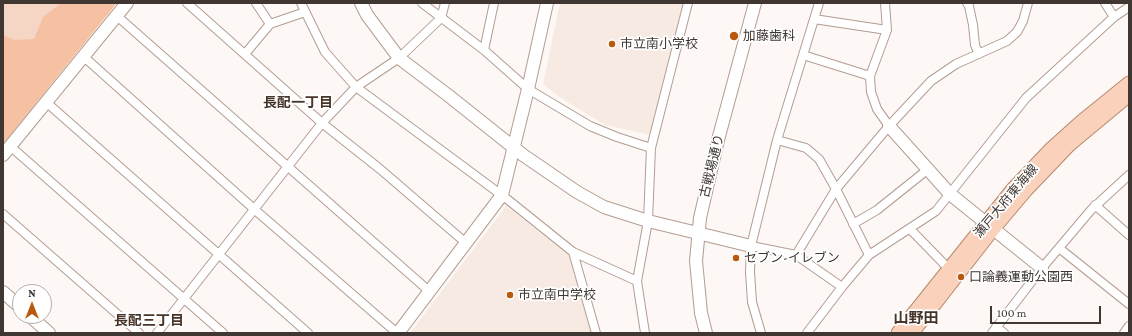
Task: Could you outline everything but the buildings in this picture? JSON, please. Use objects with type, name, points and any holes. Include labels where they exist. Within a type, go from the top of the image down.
[{"type":"main road","name":"瀬戸大府東海線","points":[[912,333],[990,225],[1013,189],[1052,148],[1129,83]]},
{"type":"main road","name":"瀬戸大府東海線","points":[[898,333],[949,269],[990,225],[1069,145],[1129,95]]},
{"type":"street","points":[[127,3],[7,151],[224,333]]},
{"type":"street","points":[[187,3],[322,123],[380,169],[466,243]]},
{"type":"street","points":[[256,3],[270,24]]},
{"type":"street","points":[[302,3],[325,52],[356,87],[502,195],[573,252],[637,281]]},
{"type":"street","points":[[361,3],[367,15],[399,58],[523,155],[577,192],[604,207],[648,220],[751,246],[796,255],[842,287]]},
{"type":"street","points":[[422,3],[484,50],[528,89],[590,126],[651,148]]},
{"type":"street","points":[[157,333],[322,123],[356,87],[399,58],[441,18],[445,3]]},
{"type":"street","points":[[484,50],[494,3]]},
{"type":"street","points":[[83,56],[254,209],[397,333],[502,195],[547,3]]},
{"type":"street","points":[[645,333],[637,281],[648,220],[651,148],[688,3]]},
{"type":"street","name":"古戦場通り","points":[[706,333],[701,313],[696,261],[698,233],[716,147],[754,3]]},
{"type":"street","points":[[761,333],[752,302],[750,272],[751,246],[777,140],[819,3]]},
{"type":"street","points":[[885,3],[888,30],[870,76],[871,92],[877,109],[889,126],[950,194],[1042,268]]},
{"type":"street","points":[[967,3],[973,25],[975,45],[979,54]]},
{"type":"street","points":[[796,255],[836,189],[889,126],[931,81],[956,64],[1007,41],[1017,32],[1023,21],[1028,3]]},
{"type":"street","points":[[1105,3],[1114,17]]},
{"type":"street","points":[[807,333],[842,287],[869,255],[936,211],[1026,98],[1114,17],[1129,8]]},
{"type":"street","points":[[245,54],[270,24],[305,12]]},
{"type":"street","points":[[117,16],[429,291]]},
{"type":"street","points":[[814,19],[888,30]]},
{"type":"street","points":[[803,55],[870,76]]},
{"type":"street","points":[[46,102],[308,333]]},
{"type":"street","points":[[777,140],[806,148],[819,159],[836,189],[869,255]]},
{"type":"street","points":[[853,224],[877,210],[927,170]]},
{"type":"street","points":[[1004,333],[994,330],[1042,268],[1095,205],[1129,175]]},
{"type":"street","points":[[1095,205],[1129,235]]},
{"type":"street","points":[[3,214],[139,333]]},
{"type":"street","points":[[910,228],[949,269]]},
{"type":"street","points":[[1059,248],[1129,304]]},
{"type":"street","points":[[573,252],[596,333]]},
{"type":"street","points":[[3,292],[12,300]]},
{"type":"street","points":[[39,324],[49,333]]},
{"type":"street","points":[[1124,333],[1129,326]]},
{"type":"shaded area","points":[[3,3],[117,3],[3,144]]},
{"type":"shaded area","points":[[3,3],[60,4],[43,17],[34,39],[14,40],[3,35]]},
{"type":"shaded area","name":"市立南小学校","points":[[560,3],[683,3],[651,135],[605,125],[559,97],[543,84]]},
{"type":"shaded area","name":"市立南中学校","points":[[506,206],[571,257],[593,333],[410,333]]},
{"type":"place","name":"加藤歯科","points":[[734,36]]},
{"type":"place","name":"市立南小学校","points":[[612,44]]},
{"type":"place","name":"セブン-イレブン","points":[[736,258]]},
{"type":"place","name":"口論義運動公園西","points":[[961,277]]},
{"type":"place","name":"市立南中学校","points":[[510,295]]},
{"type":"district","name":"長配一丁目","points":[[298,103]]},
{"type":"district","name":"山野田","points":[[916,318]]},
{"type":"district","name":"長配三丁目","points":[[149,321]]}]
